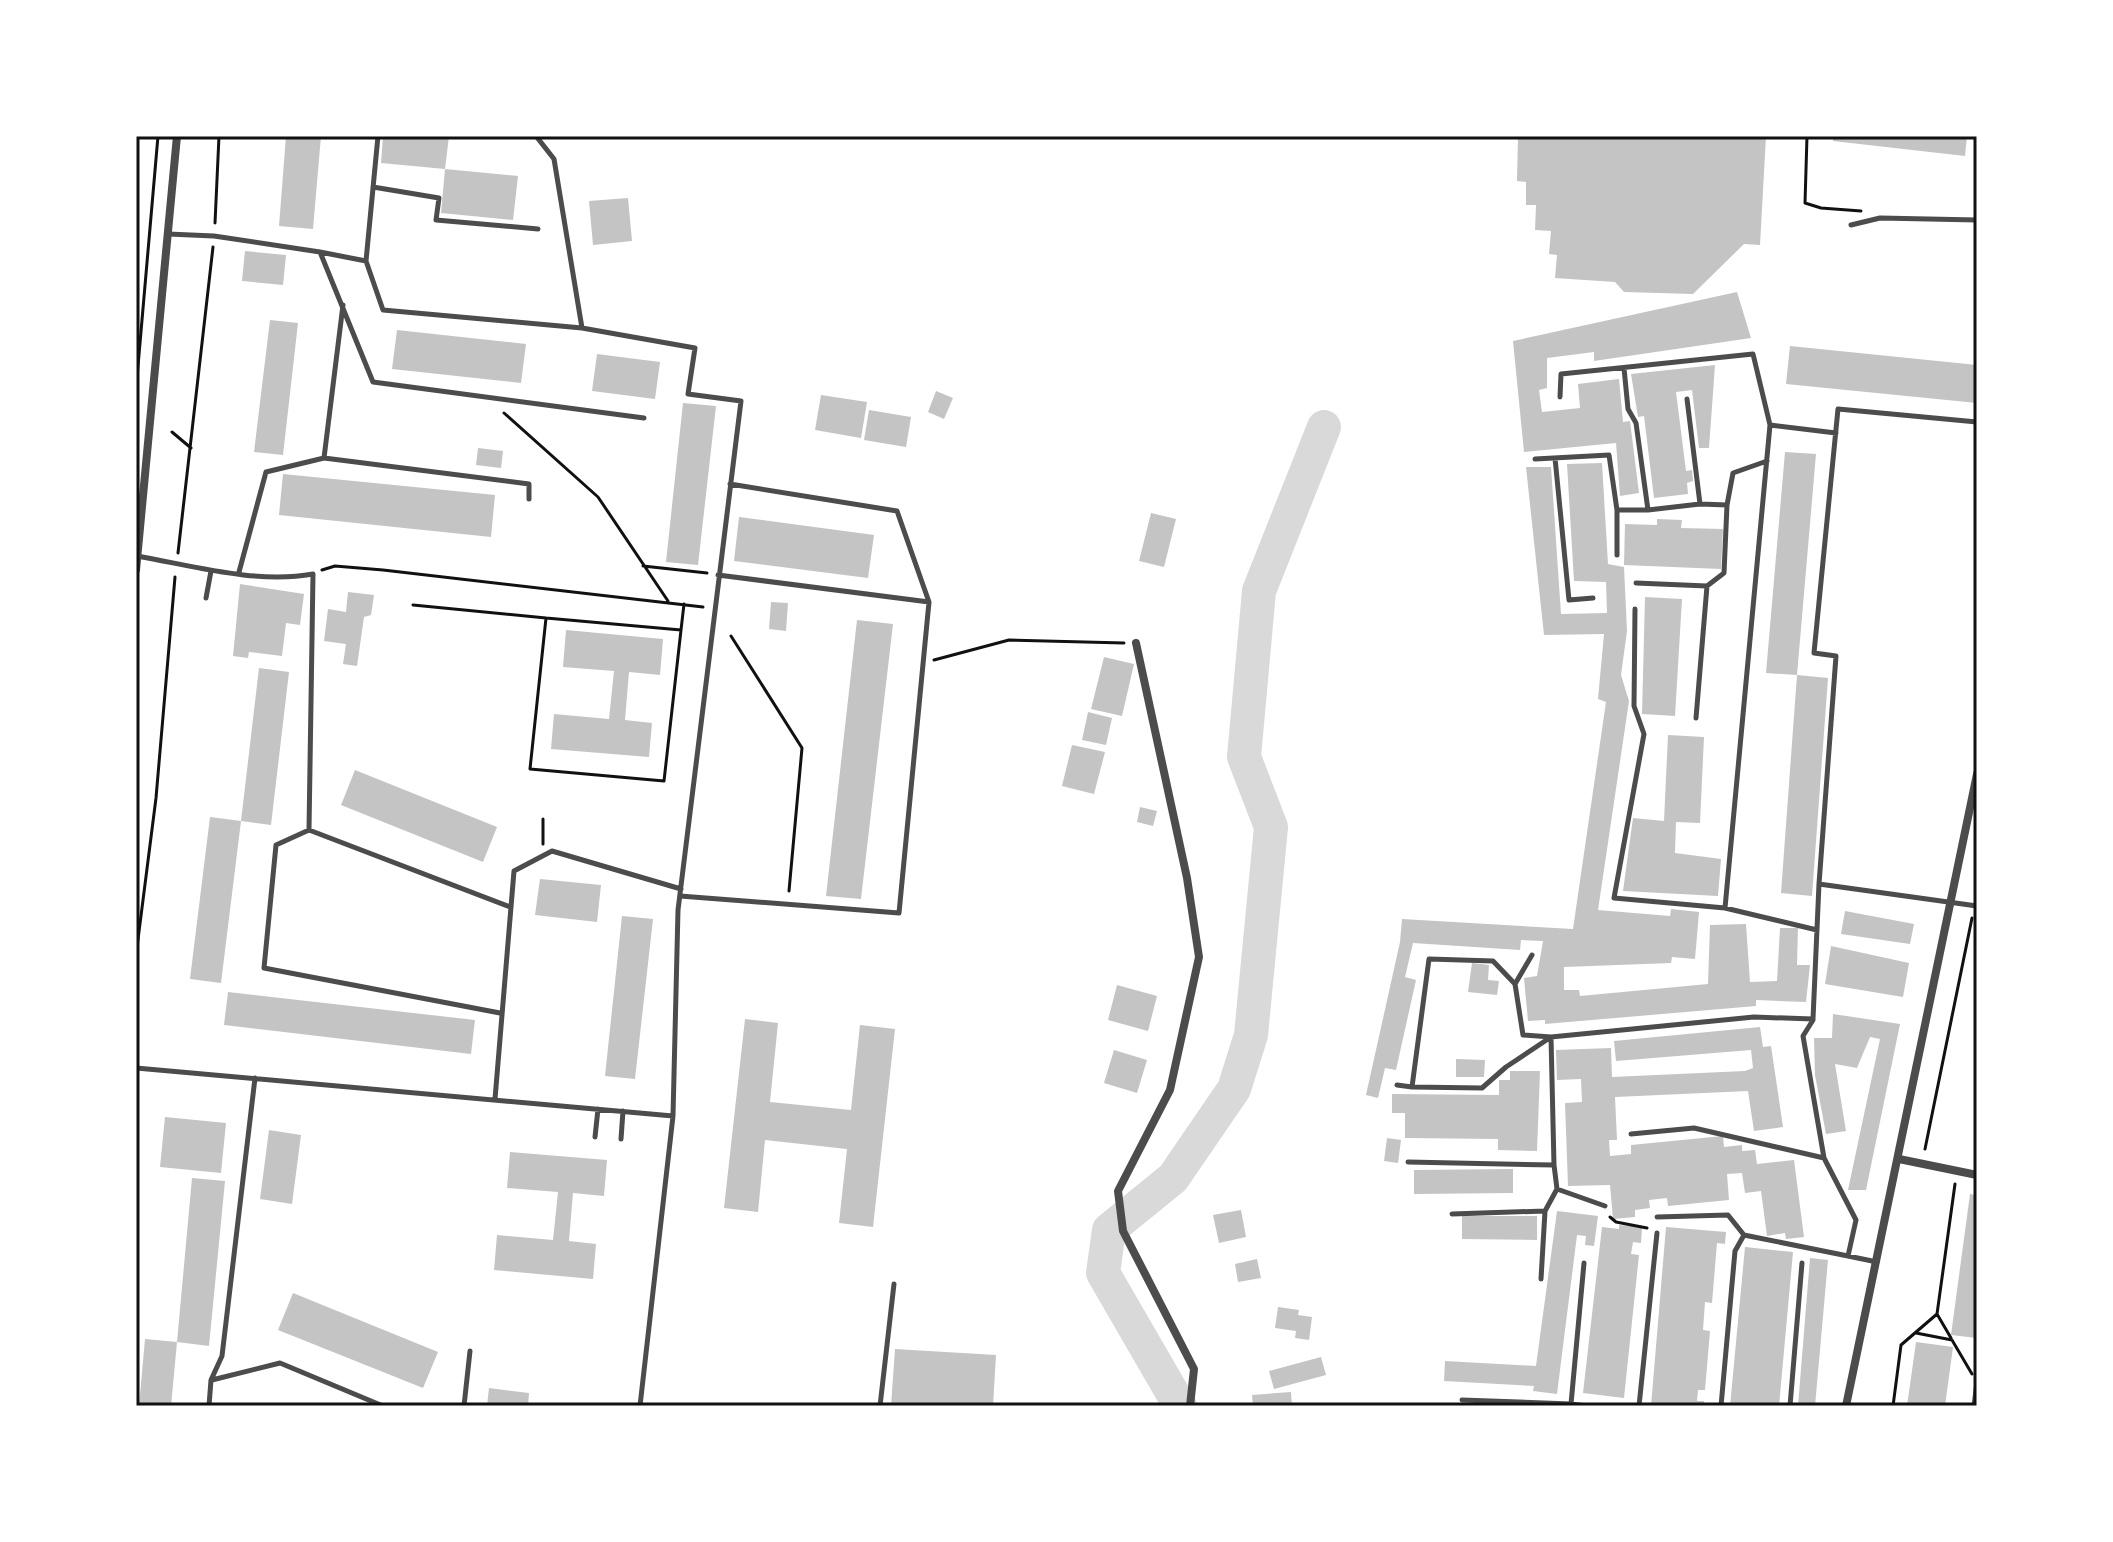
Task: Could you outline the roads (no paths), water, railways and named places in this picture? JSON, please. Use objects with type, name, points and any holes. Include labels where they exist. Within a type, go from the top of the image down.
[{"type":"street","points":[[136,570],[177,136]]},
{"type":"street","points":[[1136,643],[1187,878],[1199,957],[1170,1090],[1118,1191],[1123,1231],[1194,1369],[1190,1406]]},
{"type":"street","points":[[1846,1406],[1899,1159],[1948,902],[1977,774]]},
{"type":"street","points":[[1899,1159],[1977,1175]]},
{"type":"lane","points":[[378,136],[366,261],[383,310],[582,328],[695,348],[688,394],[741,401],[680,893],[673,1116],[640,1406]]},
{"type":"lane","points":[[536,136],[554,159],[582,328]]},
{"type":"lane","points":[[373,187],[439,198],[436,220],[538,229]]},
{"type":"lane","points":[[1851,225],[1880,218],[1977,220]]},
{"type":"lane","points":[[167,234],[214,236],[366,261]]},
{"type":"lane","points":[[320,252],[344,303],[373,382],[644,418]]},
{"type":"lane","points":[[324,458],[344,303]]},
{"type":"lane","points":[[1560,397],[1561,374],[1753,354],[1770,425],[1725,908]]},
{"type":"lane","points":[[1624,368],[1628,409],[1636,423],[1648,510]]},
{"type":"lane","points":[[1687,399],[1700,504]]},
{"type":"lane","points":[[1848,1256],[1856,1220],[1824,1158],[1803,1036],[1813,1019],[1819,884],[1836,656],[1814,653],[1838,409],[1977,422]]},
{"type":"lane","points":[[1770,425],[1836,433]]},
{"type":"lane","points":[[1535,459],[1609,455],[1617,510],[1617,555]]},
{"type":"lane","points":[[239,572],[266,472],[324,458],[529,484],[529,499]]},
{"type":"lane","points":[[1555,458],[1569,600],[1593,598]]},
{"type":"lane","points":[[1636,583],[1707,586],[1724,573],[1727,505],[1733,473],[1767,461]]},
{"type":"lane","points":[[495,1099],[514,871],[552,851],[680,893],[899,913],[929,602],[897,511],[730,484]]},
{"type":"lane","points":[[1617,510],[1727,505]]},
{"type":"lane","points":[[137,556],[211,571],[286,578],[313,574],[309,830]]},
{"type":"lane","points":[[206,598],[211,571]]},
{"type":"lane","points":[[718,575],[929,602]]},
{"type":"lane","points":[[1696,718],[1707,586]]},
{"type":"lane","points":[[1635,609],[1634,706],[1644,734],[1614,898],[1725,908],[1817,930]]},
{"type":"lane","points":[[500,1013],[264,968],[276,845],[309,830],[510,907]]},
{"type":"lane","points":[[1819,884],[1977,906]]},
{"type":"lane","points":[[1515,984],[1532,955]]},
{"type":"lane","points":[[1412,1087],[1429,959],[1493,961],[1515,984],[1523,1035],[1551,1037],[1754,1017],[1813,1019]]},
{"type":"lane","points":[[1397,1085],[1482,1088],[1506,1067],[1551,1037]]},
{"type":"lane","points":[[1541,1279],[1545,1211],[1557,1189],[1551,1037]]},
{"type":"lane","points":[[136,1068],[673,1116]]},
{"type":"lane","points":[[209,1406],[211,1380],[222,1356],[255,1078]]},
{"type":"lane","points":[[595,1137],[598,1109]]},
{"type":"lane","points":[[621,1139],[623,1111]]},
{"type":"lane","points":[[1631,1134],[1694,1128],[1824,1158]]},
{"type":"lane","points":[[1408,1162],[1554,1165]]},
{"type":"lane","points":[[1557,1189],[1605,1206]]},
{"type":"lane","points":[[1452,1214],[1545,1211]]},
{"type":"lane","points":[[1657,1217],[1728,1215],[1744,1235],[1877,1262]]},
{"type":"lane","points":[[1639,1406],[1657,1233]]},
{"type":"lane","points":[[1721,1406],[1735,1251],[1744,1235]]},
{"type":"lane","points":[[1571,1404],[1584,1263]]},
{"type":"lane","points":[[1790,1406],[1802,1263]]},
{"type":"lane","points":[[880,1406],[894,1284]]},
{"type":"lane","points":[[464,1406],[470,1351]]},
{"type":"lane","points":[[211,1380],[280,1363],[383,1406]]},
{"type":"lane","points":[[1974,1406],[1977,1382]]},
{"type":"lane","points":[[1462,1400],[1587,1406]]},
{"type":"waterway","points":[[1180,1406],[1103,1273],[1109,1230],[1173,1178],[1234,1089],[1251,1035],[1271,827],[1244,757],[1259,591],[1324,427]]}]
